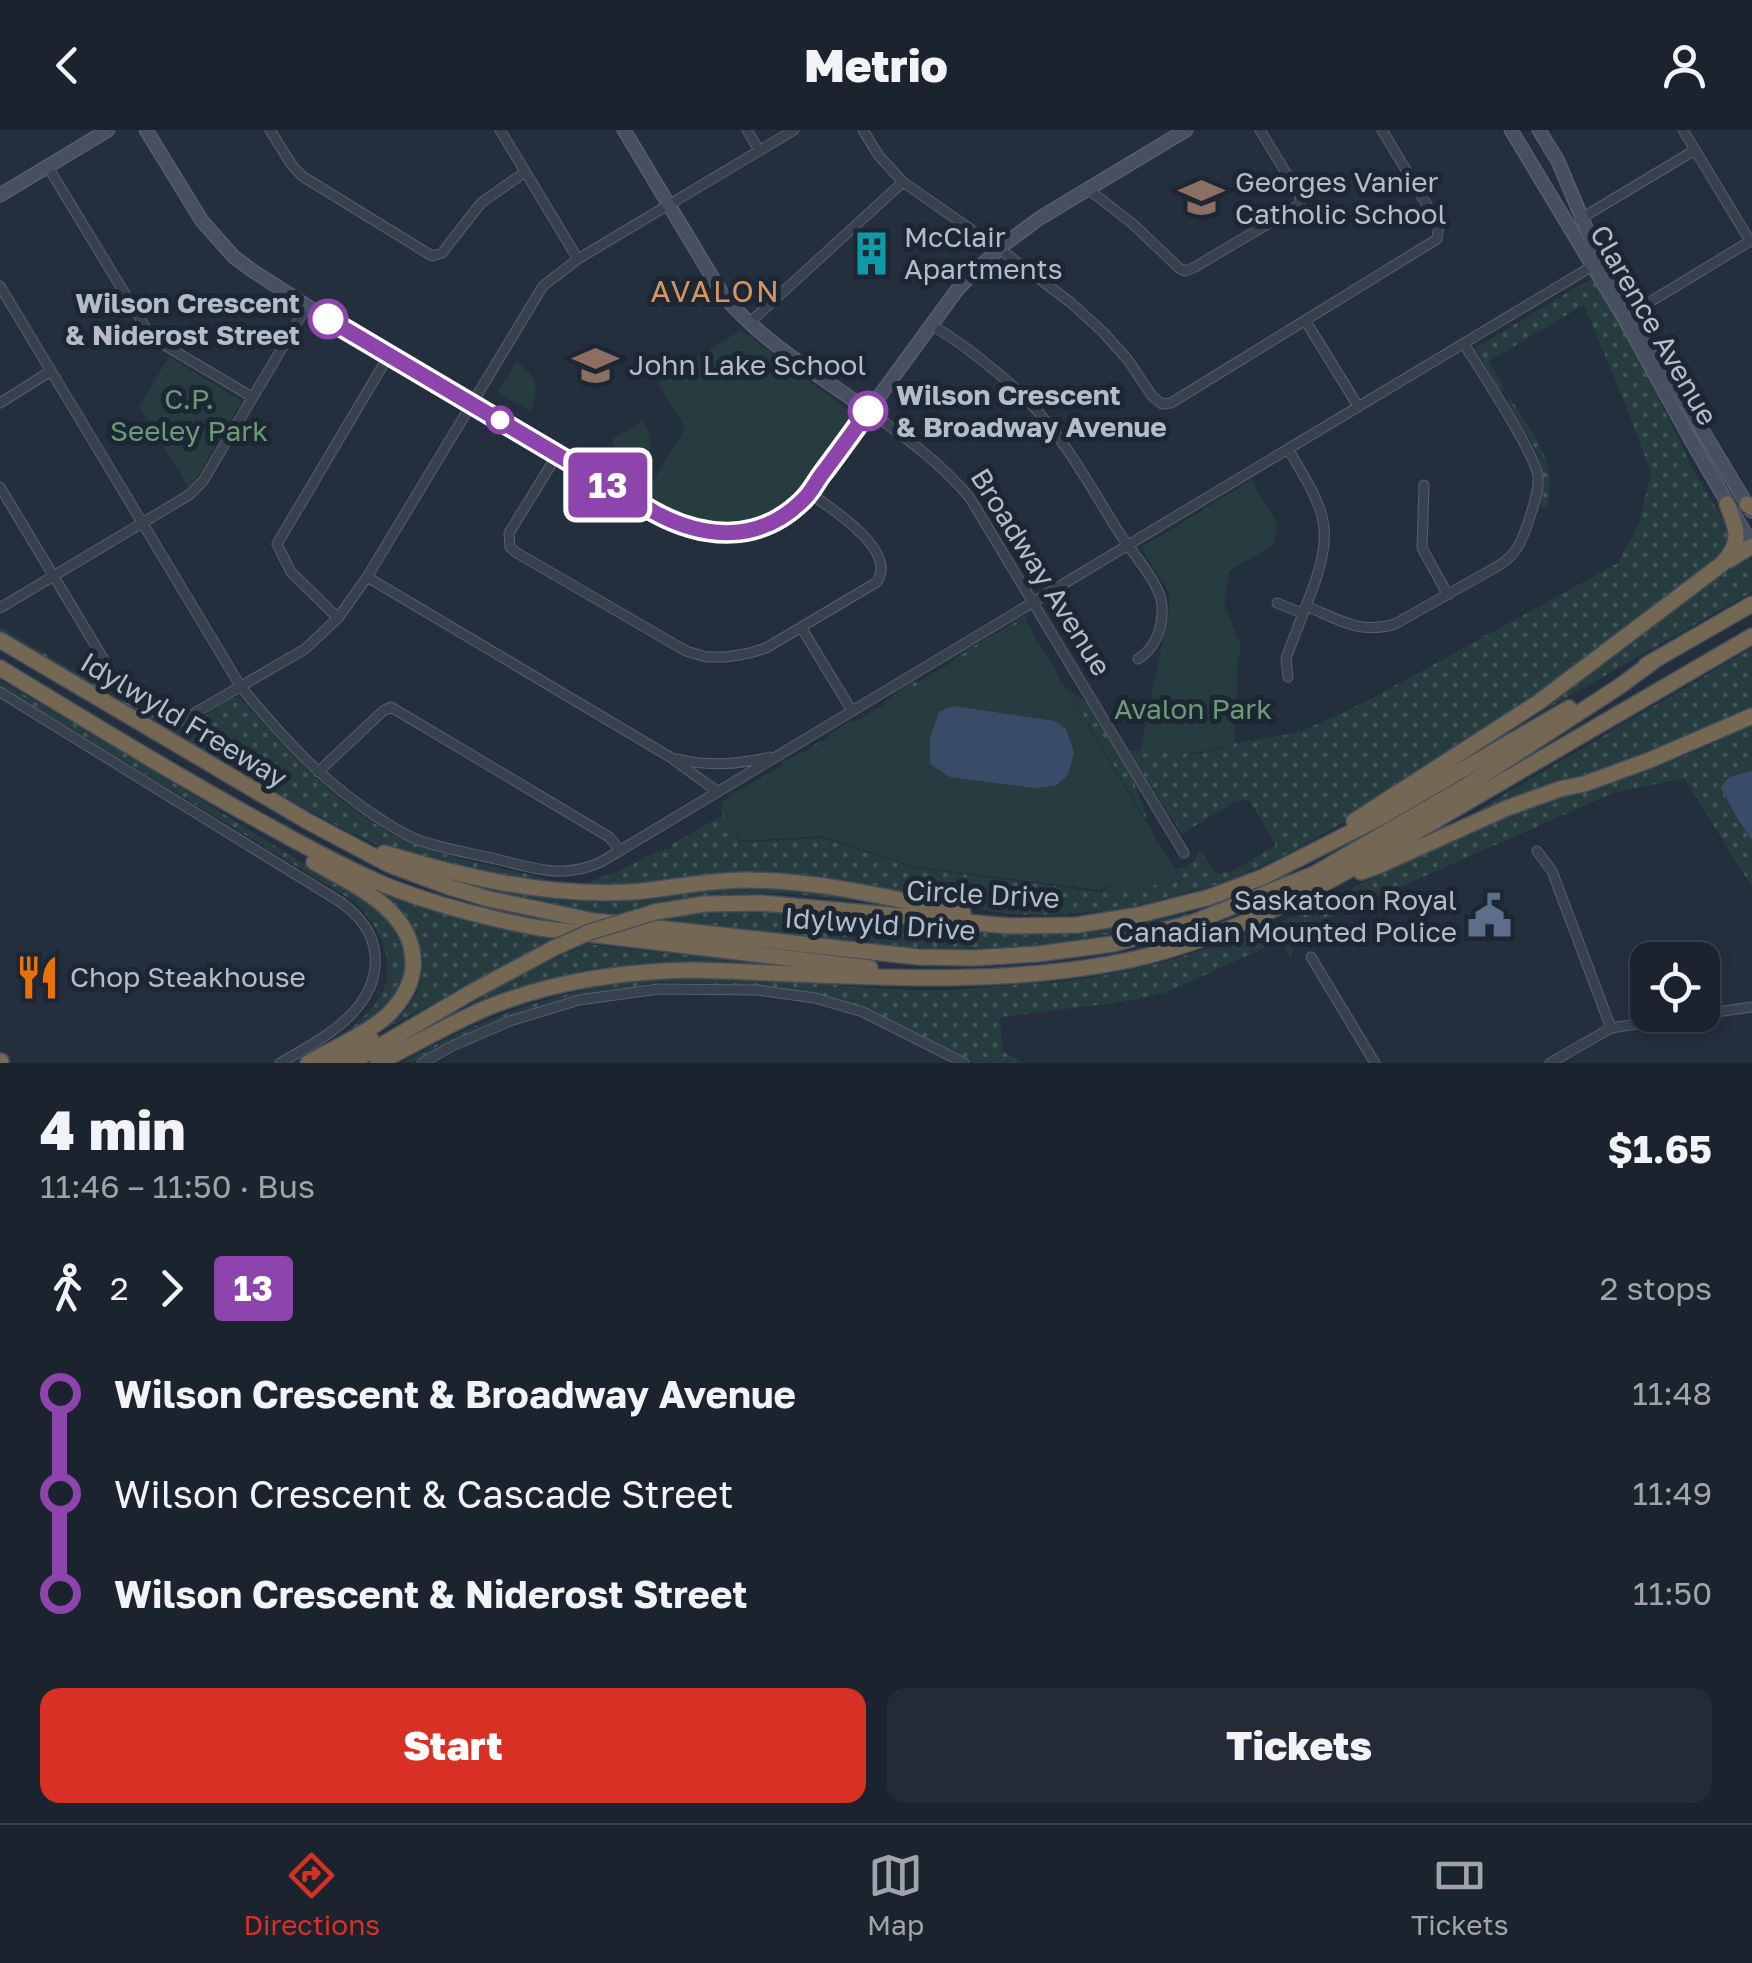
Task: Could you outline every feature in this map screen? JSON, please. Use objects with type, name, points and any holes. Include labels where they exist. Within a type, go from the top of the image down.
[{"type":"highway","points":[[1290,863],[1539,702],[1722,564],[1730,556],[1738,532],[1727,504]]},
{"type":"highway","points":[[1696,582],[1752,545]]},
{"type":"highway","name":"Circle Drive","points":[[351,1063],[554,948],[600,928],[656,912],[704,904],[761,903],[1009,926],[1077,924],[1157,911],[1210,897],[1263,877],[1380,818],[1752,604]]},
{"type":"highway","points":[[378,1063],[487,1008],[592,978],[664,970],[882,978],[998,977],[1133,959],[1184,944],[1244,922],[1333,880],[1752,636]]},
{"type":"highway","name":"Idylwyld Freeway","points":[[0,640],[344,841]]},
{"type":"highway","name":"Idylwyld Drive","points":[[344,841],[390,865],[449,887],[594,921],[918,957],[1038,954],[1114,944],[1194,922],[1314,874],[1468,785],[1654,661]]},
{"type":"highway","name":"Idylwyld Freeway","points":[[0,668],[231,807]]},
{"type":"highway","points":[[1333,880],[1378,866],[1507,808],[1650,760],[1752,716]]},
{"type":"highway","points":[[231,807],[269,835],[380,902],[409,938],[412,974],[397,1005],[382,1020],[308,1063]]},
{"type":"highway","name":"Idylwyld Drive","points":[[231,807],[387,886],[494,920],[936,977]]},
{"type":"highway","points":[[344,841],[461,876],[549,890],[628,892],[742,880],[813,883],[964,913],[1046,924]]},
{"type":"highway","points":[[329,1063],[423,1012],[470,993]]},
{"type":"street","points":[[0,195],[108,130]]},
{"type":"street","points":[[146,130],[217,240],[253,271],[670,521],[720,534],[758,527],[794,508],[809,494],[960,285],[998,250],[1040,218],[1186,130]]},
{"type":"street","points":[[270,130],[302,176],[432,256],[442,254],[482,203],[526,172]]},
{"type":"street","points":[[500,130],[578,259]]},
{"type":"street","name":"Broadway Avenue","points":[[624,130],[723,294],[749,323],[951,474],[983,516],[1184,854]]},
{"type":"street","points":[[747,130],[759,150]]},
{"type":"street","points":[[0,487],[127,698],[172,721],[181,721],[305,649],[338,618],[367,577],[543,286],[578,259],[794,130]]},
{"type":"street","points":[[863,130],[878,156],[904,182],[1070,302],[1103,332],[1162,404],[1171,403],[1437,239],[1439,225],[1382,130]]},
{"type":"street","points":[[1088,189],[1179,268],[1195,268],[1300,202],[1260,130]]},
{"type":"street","name":"Clarence Avenue","points":[[1511,130],[1750,508]]},
{"type":"street","name":"Clarence Avenue","points":[[1539,130],[1558,161],[1582,217],[1596,263]]},
{"type":"street","points":[[1628,315],[1751,240],[1683,130]]},
{"type":"street","points":[[1569,226],[1695,150]]},
{"type":"street","points":[[48,167],[147,330],[166,346],[252,397]]},
{"type":"street","points":[[749,323],[904,182]]},
{"type":"street","points":[[0,286],[241,687],[318,772],[366,810],[420,840],[543,870],[568,872],[584,870],[718,792],[1596,263]]},
{"type":"street","points":[[0,608],[189,495],[203,481],[307,306]]},
{"type":"street","name":"Clarence Avenue","points":[[1628,315],[1752,545]]},
{"type":"street","points":[[1305,320],[1358,406]]},
{"type":"street","points":[[930,325],[1001,376],[1038,412],[1068,450],[1129,545],[1163,607],[1156,643],[1138,659]]},
{"type":"street","points":[[1278,602],[1369,630],[1395,624],[1509,560],[1516,552],[1538,484],[1535,464],[1464,344]]},
{"type":"street","points":[[338,618],[291,572],[277,544],[389,354]]},
{"type":"street","points":[[0,403],[51,371]]},
{"type":"street","points":[[1288,449],[1324,518],[1324,554],[1286,658],[1288,678]]},
{"type":"street","points":[[557,454],[508,533],[510,547],[670,644],[706,657],[750,654],[766,648],[877,582],[881,562],[861,531],[809,494]]},
{"type":"street","points":[[1424,484],[1422,548],[1448,594]]},
{"type":"street","points":[[367,577],[670,757],[718,792]]},
{"type":"street","points":[[801,628],[852,712]]},
{"type":"street","points":[[0,692],[342,902],[358,916],[375,951],[376,966],[368,994],[341,1023],[280,1063]]},
{"type":"street","points":[[318,772],[382,710],[391,707],[608,837],[620,850]]},
{"type":"street","points":[[670,757],[718,765],[780,754]]},
{"type":"street","points":[[1536,851],[1552,872],[1611,1028]]},
{"type":"street","points":[[1311,956],[1375,1063]]},
{"type":"street","points":[[422,1063],[510,1021],[579,1000],[659,989],[757,990],[816,998],[863,1012],[964,1063]]},
{"type":"street","points":[[1720,1011],[1752,1007]]},
{"type":"street","points":[[1550,1063],[1611,1028],[1630,1025]]},
{"type":"green space","points":[[1587,281],[1596,282],[1626,331],[1693,469],[1725,523],[1728,536],[1724,554],[1552,686],[1334,828],[1222,883],[1120,910],[1009,914],[803,874],[632,886],[579,885],[617,872],[662,849],[670,850],[672,844],[722,816],[723,803],[729,796],[824,741],[851,720],[862,729],[886,706],[884,702],[913,681],[919,682],[1024,616],[1029,621],[1024,620],[957,661],[1155,885],[1181,880],[1176,869],[1191,863],[1200,850],[1217,875],[1236,869],[1276,845],[1249,800],[1236,801],[1182,834],[1128,750],[1198,754],[1235,743],[1296,733],[1378,695],[1618,563],[1639,524],[1651,472],[1584,305],[1489,361],[1505,389],[1501,392],[1475,348]],"holes":[[[733,829],[822,836],[1114,884],[1115,891],[1113,886],[1099,892],[916,868],[822,838],[740,842]]]},
{"type":"green space","points":[[741,330],[852,413],[852,417],[784,506],[763,518],[729,525],[698,524],[644,496],[685,428],[658,383]]},
{"type":"green space","name":"C.P. Seeley Park","points":[[169,357],[242,401],[188,487],[139,406]]},
{"type":"green space","points":[[516,362],[535,383],[530,411],[499,393]]},
{"type":"green space","points":[[1511,399],[1547,463],[1547,508],[1540,506],[1540,463],[1507,401]]},
{"type":"green space","points":[[643,420],[650,449],[632,473],[612,442]]},
{"type":"green space","name":"Avalon Park","points":[[1251,480],[1277,523],[1274,545],[1230,570],[1224,603],[1241,647],[1235,743],[1200,752],[1140,752],[1170,605],[1169,592],[1141,548]]},
{"type":"green space","points":[[1747,555],[1752,560],[1752,592],[1536,715],[1692,589]]},
{"type":"green space","points":[[1025,620],[1181,880],[1114,891],[1113,885],[1099,890],[916,867],[822,836],[740,841],[722,812],[722,802]]},
{"type":"green space","points":[[0,627],[157,720],[190,723],[234,697],[240,698],[315,777],[379,826],[434,851],[537,876],[553,885],[513,880],[384,848],[353,834],[86,686],[0,631]]},
{"type":"green space","points":[[1752,648],[1752,709],[1639,756],[1482,810],[1481,808]]},
{"type":"green space","points":[[0,681],[106,741],[374,907],[395,932],[406,958],[406,972],[395,999],[372,1019],[339,1037],[375,1004],[388,970],[378,933],[355,902],[0,685]]},
{"type":"green space","points":[[1068,690],[1087,702],[1132,776],[1149,824]]},
{"type":"green space","points":[[1752,725],[1752,771],[1733,776],[1721,788],[1752,840],[1752,887],[1684,778],[1613,793],[1321,922],[1328,942],[1315,936],[1304,938],[1295,946],[1291,960],[1282,940],[1165,993],[1000,1017],[1003,1052],[1024,1063],[974,1063],[854,1004],[821,996],[751,985],[662,982],[562,999],[451,1041],[412,1063],[401,1063],[494,1018],[556,997],[622,983],[720,977],[936,990],[1066,981],[1138,968],[1251,933],[1489,822],[1636,775]]},
{"type":"green space","points":[[455,879],[500,888],[704,890],[781,886],[916,907],[783,893],[717,894],[622,915],[505,897]]},
{"type":"green space","points":[[380,891],[467,920],[556,940],[386,1028],[415,996],[422,964],[413,932]]},
{"type":"green space","points":[[1220,906],[1109,934],[997,947],[866,944],[691,926],[665,919],[756,909],[984,930],[1072,933],[1130,927]]},
{"type":"green space","points":[[587,944],[769,964],[658,962],[599,968],[534,984],[450,1016],[529,970]]},
{"type":"water","points":[[953,706],[1055,721],[1066,729],[1074,752],[1068,775],[1055,786],[1034,788],[950,777],[930,764],[930,738],[939,712]]},
{"type":"water","points":[[1752,771],[1752,840],[1721,788],[1730,778]]},
{"type":"bus line","name":"13","points":[[328,319],[654,512],[702,532],[739,532],[758,527],[794,508],[809,494],[868,411]]},
{"type":"place","name":"Georges Vanier Catholic School","points":[[1202,198]]},
{"type":"place","name":"McClair Apartments","points":[[871,253]]},
{"type":"place","name":"Wilson Crescent & Niderost Street","points":[[328,319]]},
{"type":"place","name":"John Lake School","points":[[596,365]]},
{"type":"place","name":"Wilson Crescent & Broadway Avenue","points":[[868,411]]},
{"type":"place","name":"Saskatoon Royal Canadian Mounted Police","points":[[1490,916]]},
{"type":"place","name":"Chop Steakhouse","points":[[37,977]]},
{"type":"district","name":"AVALON","points":[[716,292]]}]
